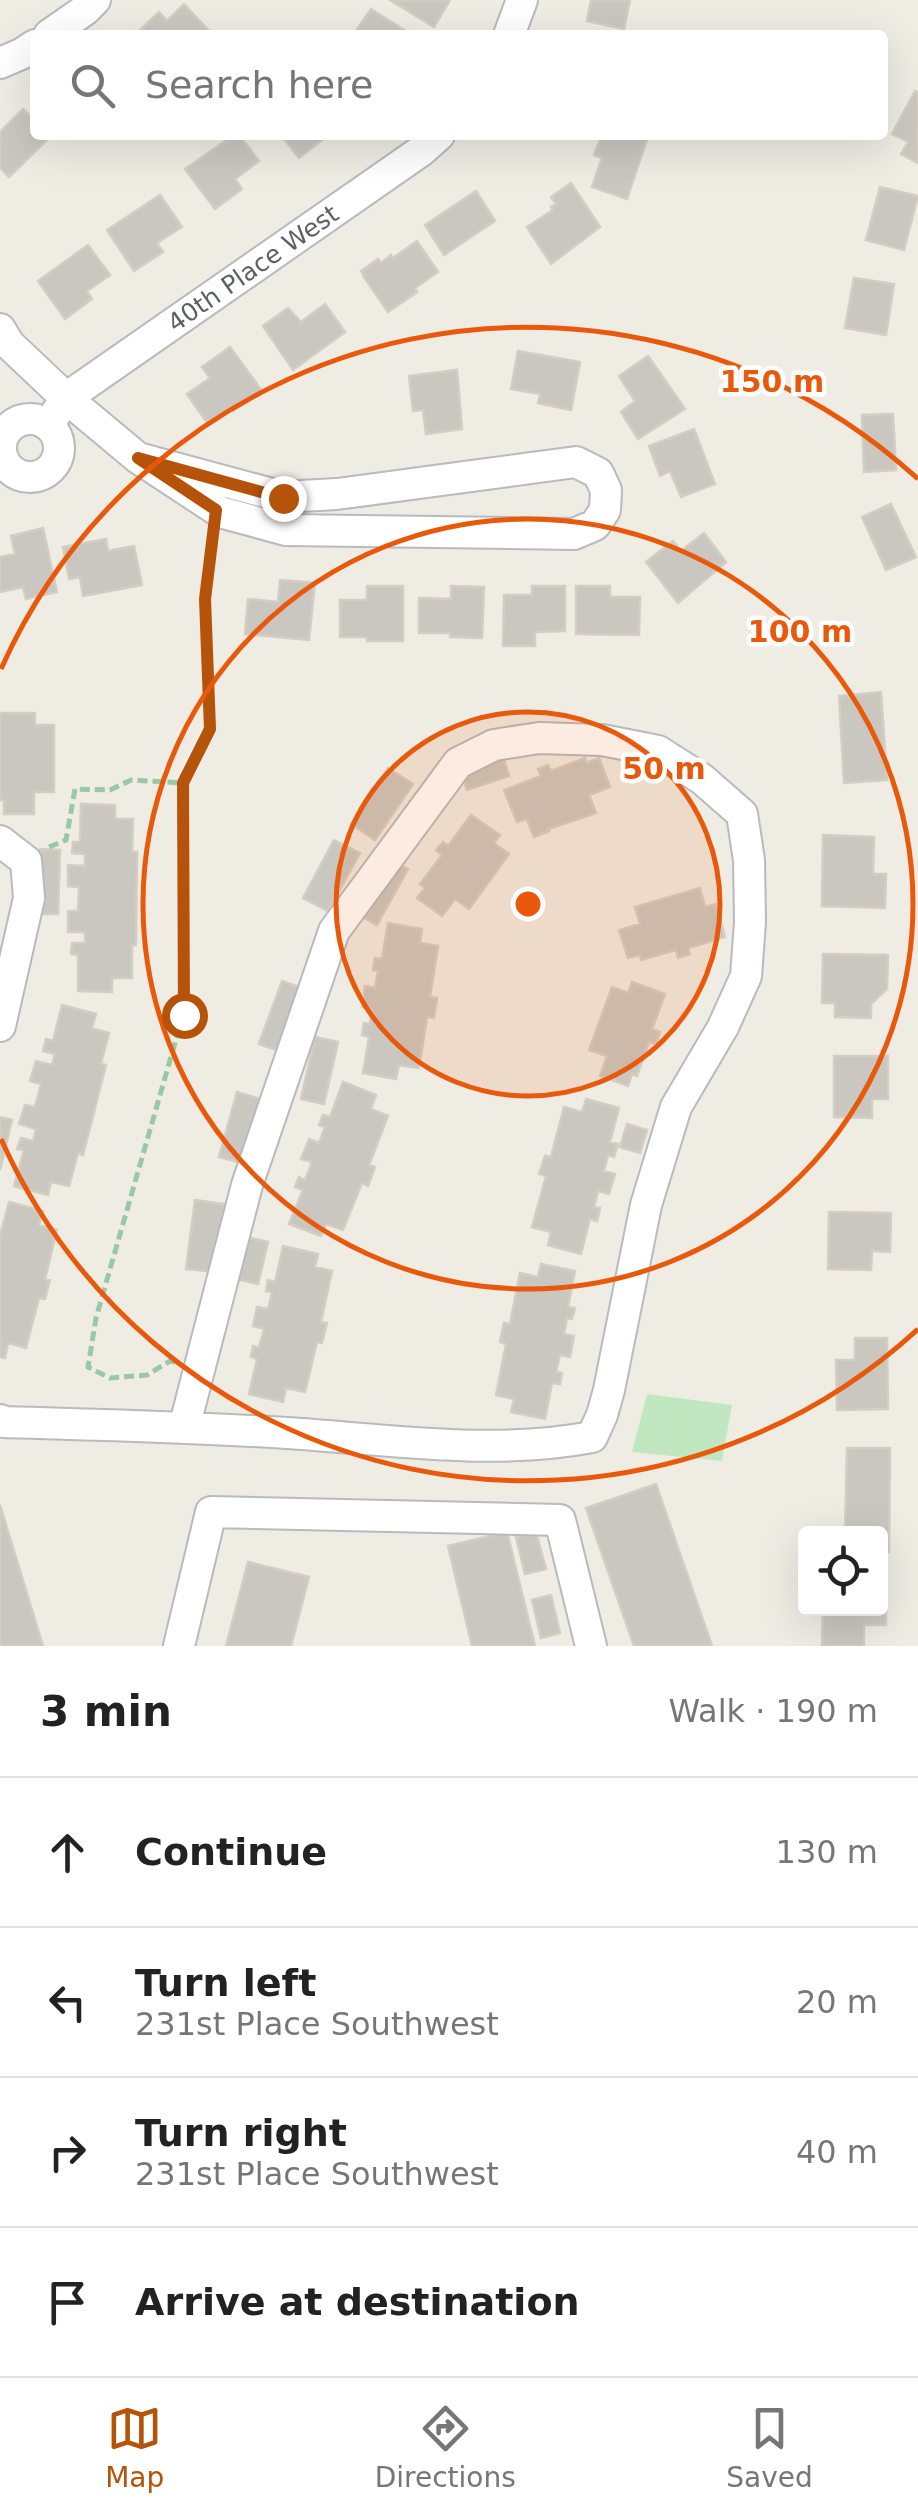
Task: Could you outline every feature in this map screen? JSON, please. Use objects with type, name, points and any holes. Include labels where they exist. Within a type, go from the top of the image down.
[{"type":"street","points":[[56,30],[95,0]]},
{"type":"street","points":[[511,30],[522,0]]},
{"type":"street","points":[[0,63],[30,48]]},
{"type":"street","name":"40th Place West","points":[[66,398],[434,140]]},
{"type":"street","points":[[0,330],[9,344],[66,398],[138,458],[216,510],[286,530],[574,534],[595,525],[605,510],[606,490],[598,473],[576,462],[283,498],[138,458]]},
{"type":"street","points":[[48,425],[66,398]]},
{"type":"street","points":[[0,1420],[425,1444],[551,1445],[592,1437],[608,1390],[646,1205],[676,1107],[723,1027],[746,976],[750,922],[742,814],[702,779],[658,752],[602,740],[539,738],[494,746],[458,762],[334,931],[247,1185],[184,1428]]},
{"type":"street","points":[[0,1026],[29,898],[26,861],[11,849]]},
{"type":"street","points":[[179,1646],[211,1512],[560,1520],[591,1646]]},
{"type":"path","points":[[200,1367],[170,1361],[147,1376],[110,1378],[88,1367],[96,1318],[184,1015],[183,783],[210,729],[205,599],[216,510]]},
{"type":"path","points":[[11,849],[66,840],[75,789],[110,790],[131,780],[183,783]]},
{"type":"green space","points":[[647,1394],[732,1405],[722,1461],[632,1452]]},
{"type":"building","points":[[390,0],[450,0],[434,27]]},
{"type":"building","points":[[591,0],[630,0],[624,29],[587,21]]},
{"type":"building","points":[[184,4],[208,30],[140,30],[159,12],[167,21]]},
{"type":"building","points":[[371,9],[404,30],[356,30]]},
{"type":"building","points":[[915,91],[918,163],[901,154],[908,142],[892,134]]},
{"type":"building","points":[[23,109],[30,116],[30,140],[47,140],[9,177],[0,168],[0,132]]},
{"type":"building","points":[[227,140],[243,140],[259,161],[235,179],[242,189],[215,209],[185,169]]},
{"type":"building","points":[[285,140],[322,140],[299,158]]},
{"type":"building","points":[[600,140],[647,140],[627,199],[592,187],[602,158],[594,155]]},
{"type":"building","points":[[571,183],[600,227],[551,264],[527,227],[553,210],[551,207],[556,204],[551,197]]},
{"type":"building","points":[[880,187],[918,196],[904,250],[866,240]]},
{"type":"building","points":[[476,191],[495,221],[444,255],[425,225]]},
{"type":"building","points":[[160,195],[182,227],[157,243],[163,252],[134,271],[107,230]]},
{"type":"building","points":[[417,241],[438,272],[388,312],[361,271],[378,259],[381,263],[391,255],[393,258]]},
{"type":"building","points":[[88,245],[110,275],[87,291],[92,299],[65,319],[38,281]]},
{"type":"building","points":[[854,278],[894,284],[886,335],[845,328]]},
{"type":"building","points":[[325,304],[345,332],[293,370],[263,326],[288,308],[301,322]]},
{"type":"building","points":[[230,347],[262,391],[208,424],[187,394],[210,378],[202,367]]},
{"type":"building","points":[[518,351],[580,362],[571,410],[538,403],[540,394],[511,389]]},
{"type":"building","points":[[648,356],[685,409],[638,439],[621,412],[635,401],[619,376]]},
{"type":"building","points":[[457,370],[462,429],[426,434],[423,410],[413,411],[409,376]]},
{"type":"building","points":[[893,414],[896,470],[864,472],[862,415]]},
{"type":"building","points":[[694,429],[715,484],[681,497],[670,471],[660,476],[649,446]]},
{"type":"building","points":[[891,504],[916,557],[886,570],[862,517]]},
{"type":"building","points":[[43,528],[57,592],[26,599],[23,587],[0,592],[0,557],[15,554],[11,536]]},
{"type":"building","points":[[704,533],[726,562],[678,603],[646,562],[673,541],[681,551]]},
{"type":"building","points":[[106,539],[108,551],[134,546],[142,585],[83,596],[80,577],[69,579],[63,547]]},
{"type":"building","points":[[280,580],[315,583],[309,640],[245,634],[248,599],[278,602]]},
{"type":"building","points":[[367,586],[403,586],[403,641],[340,637],[340,600],[367,600]]},
{"type":"building","points":[[451,586],[484,587],[482,638],[419,633],[419,598],[451,599]]},
{"type":"building","points":[[532,586],[565,586],[565,631],[535,632],[535,646],[503,646],[504,595],[532,595]]},
{"type":"building","points":[[576,586],[610,586],[610,597],[640,597],[639,635],[576,634]]},
{"type":"building","points":[[881,692],[887,780],[844,783],[839,696]]},
{"type":"building","points":[[0,713],[35,713],[35,725],[54,725],[54,792],[34,792],[34,814],[4,814],[4,800],[0,800]]},
{"type":"building","points":[[502,754],[509,776],[467,790],[460,768]]},
{"type":"building","points":[[585,758],[587,763],[599,758],[610,787],[589,795],[596,813],[534,837],[527,819],[517,822],[504,790],[541,776],[538,769],[548,765],[551,771]]},
{"type":"building","points":[[388,768],[413,784],[375,840],[351,824]]},
{"type":"building","points":[[81,804],[115,805],[115,819],[133,819],[132,852],[137,852],[132,978],[112,978],[112,992],[78,991],[78,955],[71,954],[72,943],[85,943],[85,932],[68,932],[68,911],[78,911],[79,887],[68,886],[68,865],[85,866],[85,854],[72,853],[73,842],[80,842]]},
{"type":"building","points":[[471,815],[500,835],[494,843],[509,854],[469,909],[455,899],[442,916],[417,898],[425,888],[420,884],[442,855],[436,850],[443,842],[448,846]]},
{"type":"building","points":[[823,835],[874,837],[873,874],[886,874],[885,908],[822,906]]},
{"type":"building","points":[[334,840],[360,853],[328,911],[303,898]]},
{"type":"building","points":[[40,849],[60,850],[58,914],[38,914]]},
{"type":"building","points":[[389,859],[408,869],[377,925],[358,914]]},
{"type":"building","points":[[700,888],[705,907],[716,904],[725,937],[688,948],[690,954],[678,958],[676,950],[641,960],[640,955],[628,958],[619,930],[640,924],[635,907]]},
{"type":"building","points":[[388,923],[422,929],[420,943],[438,946],[430,997],[437,998],[434,1018],[427,1017],[419,1068],[399,1065],[396,1079],[363,1073],[369,1037],[362,1035],[364,1023],[370,1024],[372,1009],[362,1007],[365,986],[375,988],[375,958],[382,959]]},
{"type":"building","points":[[823,954],[888,955],[887,989],[871,1004],[871,1018],[835,1017],[835,1003],[822,1003]]},
{"type":"building","points":[[282,981],[310,991],[287,1054],[259,1044]]},
{"type":"building","points":[[632,982],[665,994],[652,1029],[660,1032],[656,1044],[649,1042],[637,1076],[632,1074],[628,1086],[600,1076],[607,1056],[589,1050],[612,987],[628,993]]},
{"type":"building","points":[[62,1005],[96,1014],[92,1028],[109,1033],[101,1064],[106,1065],[83,1155],[78,1153],[69,1186],[51,1182],[48,1195],[14,1186],[24,1150],[17,1149],[21,1138],[33,1141],[36,1129],[19,1124],[25,1105],[35,1107],[41,1084],[30,1081],[36,1061],[52,1065],[55,1054],[43,1051],[46,1039],[53,1041]]},
{"type":"building","points":[[315,1037],[338,1042],[324,1104],[301,1099]]},
{"type":"building","points":[[834,1056],[888,1056],[888,1099],[872,1099],[872,1118],[834,1117]]},
{"type":"building","points":[[343,1082],[376,1095],[371,1109],[388,1116],[369,1165],[375,1167],[368,1186],[362,1183],[343,1230],[326,1224],[321,1236],[289,1224],[303,1190],[295,1187],[299,1177],[305,1180],[312,1162],[301,1159],[309,1139],[319,1143],[325,1127],[319,1125],[323,1115],[330,1117]]},
{"type":"building","points":[[237,1092],[264,1100],[246,1164],[219,1157]]},
{"type":"building","points":[[586,1099],[619,1108],[610,1142],[618,1144],[614,1157],[608,1155],[604,1171],[615,1174],[609,1194],[598,1191],[594,1207],[600,1208],[597,1221],[590,1219],[581,1254],[548,1245],[551,1232],[532,1227],[546,1176],[539,1174],[545,1156],[551,1157],[564,1107],[582,1112]]},
{"type":"building","points":[[0,1117],[12,1120],[0,1170]]},
{"type":"building","points":[[627,1124],[647,1130],[640,1153],[620,1147]]},
{"type":"building","points":[[195,1200],[224,1204],[215,1272],[186,1269]]},
{"type":"building","points":[[9,1202],[43,1211],[39,1225],[57,1230],[45,1279],[50,1280],[45,1299],[39,1298],[26,1348],[8,1343],[5,1358],[0,1357],[0,1236]]},
{"type":"building","points":[[829,1212],[891,1213],[890,1252],[872,1251],[871,1270],[828,1269]]},
{"type":"building","points":[[246,1237],[268,1242],[258,1284],[236,1279]]},
{"type":"building","points":[[283,1246],[318,1254],[315,1267],[332,1271],[321,1322],[327,1323],[322,1343],[317,1342],[305,1392],[286,1388],[283,1402],[249,1394],[257,1359],[251,1357],[253,1346],[259,1348],[264,1329],[253,1326],[257,1307],[268,1309],[272,1292],[266,1291],[268,1280],[275,1282]]},
{"type":"building","points":[[541,1264],[575,1271],[568,1307],[575,1308],[572,1319],[567,1318],[564,1334],[574,1336],[570,1357],[560,1355],[556,1372],[562,1373],[560,1384],[552,1383],[545,1419],[511,1412],[514,1399],[496,1395],[506,1344],[500,1342],[504,1323],[510,1324],[520,1273],[538,1277]]},
{"type":"building","points":[[855,1338],[887,1338],[888,1409],[837,1410],[836,1360],[855,1360]]},
{"type":"building","points":[[847,1448],[890,1448],[889,1552],[888,1526],[845,1526]]},
{"type":"building","points":[[656,1484],[712,1646],[634,1646],[586,1508]]},
{"type":"building","points":[[0,1505],[43,1646],[0,1646]]},
{"type":"building","points":[[507,1532],[535,1646],[472,1646],[448,1546]]},
{"type":"building","points":[[536,1532],[546,1569],[525,1574],[516,1537]]},
{"type":"building","points":[[248,1562],[309,1577],[291,1646],[226,1646]]},
{"type":"building","points":[[551,1595],[560,1633],[541,1638],[532,1600]]},
{"type":"building","points":[[823,1616],[886,1616],[886,1625],[864,1625],[864,1646],[822,1646]]},
{"type":"route","points":[[184,1015],[183,783],[210,729],[205,599],[216,510],[138,458],[283,498]]}]
